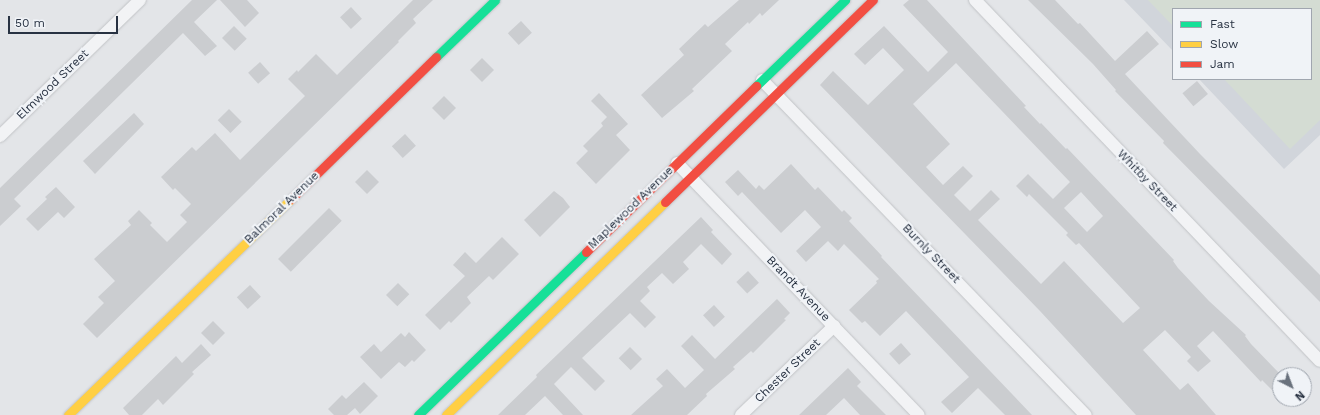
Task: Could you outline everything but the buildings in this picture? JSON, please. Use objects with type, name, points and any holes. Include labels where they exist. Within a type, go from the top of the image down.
[{"type":"street","name":"Elmwood Street","points":[[0,136],[140,0]]},
{"type":"street","name":"Balmoral Avenue","points":[[68,415],[495,0]]},
{"type":"street","name":"Maplewood Avenue","points":[[446,415],[473,375],[678,163],[844,0]]},
{"type":"street","name":"Maplewood Avenue","points":[[418,415],[473,375],[691,177],[873,0]]},
{"type":"street","name":"Whitby Street","points":[[975,0],[1320,361]]},
{"type":"street","name":"Burnly Street","points":[[762,80],[1086,415]]},
{"type":"street","name":"Brandt Avenue","points":[[678,163],[919,415]]},
{"type":"street","name":"Chester Street","points":[[741,415],[834,326]]},
{"type":"shaded area","points":[[1124,0],[1320,0],[1320,135],[1284,169],[1200,80],[1312,80],[1312,8],[1172,8],[1172,50]]},
{"type":"shaded area","points":[[1148,0],[1320,0],[1320,120],[1290,149],[1225,80],[1312,80],[1312,8],[1172,8],[1172,25]]},
{"type":"traffic: fast","points":[[436,57],[495,0]]},
{"type":"traffic: fast","points":[[756,86],[845,0]]},
{"type":"traffic: fast","points":[[418,415],[586,252]]},
{"type":"traffic: slow","points":[[68,415],[291,199]]},
{"type":"traffic: slow","points":[[446,415],[665,202]]},
{"type":"traffic: jam","points":[[665,202],[873,0]]},
{"type":"traffic: jam","points":[[291,199],[436,57]]},
{"type":"traffic: jam","points":[[586,252],[756,86]]}]
